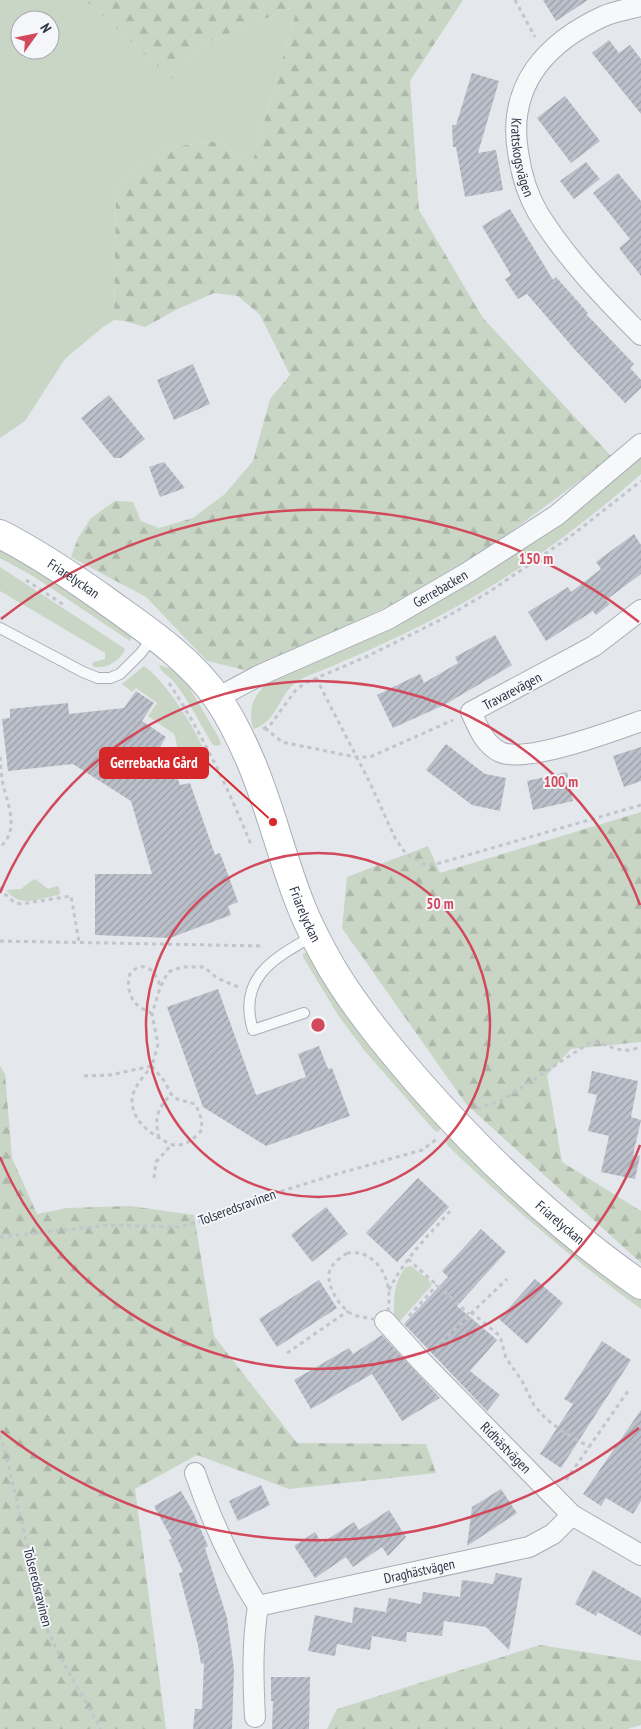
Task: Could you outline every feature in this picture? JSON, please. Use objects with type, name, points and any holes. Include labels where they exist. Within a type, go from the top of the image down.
[{"type":"street","name":"Krattskogsvägen","points":[[641,6],[606,15],[572,33],[546,54],[532,72],[522,92],[516,114],[516,142],[522,176],[537,211],[560,245],[641,335]]},
{"type":"street","name":"Gerrebacken","points":[[217,698],[258,676],[388,619],[467,572],[557,514],[641,444]]},
{"type":"street","name":"Friarelyckan","points":[[0,534],[85,586],[147,645],[191,668],[217,698],[240,740],[260,788],[300,905],[314,936],[335,972],[440,1132],[472,1142],[540,1205],[641,1285]]},
{"type":"street","name":"Travarevägen","points":[[641,610],[594,646],[471,712],[483,737],[492,747],[501,752],[518,755],[547,750],[607,733],[641,720]]},
{"type":"street","name":"Ridhästvägen","points":[[390,1326],[421,1361],[572,1515],[641,1555]]},
{"type":"street","points":[[195,1472],[225,1546],[242,1581],[258,1606],[254,1630],[253,1662],[255,1717]]},
{"type":"street","name":"Draghästvägen","points":[[258,1606],[529,1547],[553,1534],[572,1515]]},
{"type":"lane","points":[[0,628],[98,678],[110,678],[120,674],[147,645]]},
{"type":"lane","points":[[304,1013],[253,1030],[250,1020],[250,992],[257,976],[270,964],[284,953],[314,936]]},
{"type":"path","points":[[515,0],[546,54]]},
{"type":"path","points":[[25,579],[66,606]]},
{"type":"path","points":[[147,645],[189,714],[211,755],[231,796],[254,854]]},
{"type":"path","points":[[211,755],[272,724],[295,691],[304,683],[316,678],[371,785],[395,838],[406,854],[426,864],[440,863],[641,805]]},
{"type":"path","points":[[265,728],[282,742],[355,757],[370,756],[471,712]]},
{"type":"path","points":[[0,757],[2,787],[10,808],[11,825],[9,835],[0,847]]},
{"type":"path","points":[[0,887],[9,899],[14,903],[21,904],[71,896],[79,942]]},
{"type":"path","points":[[0,941],[278,946],[284,953]]},
{"type":"path","points":[[152,1066],[165,1082],[171,1094],[177,1099],[194,1104],[202,1122],[202,1130],[190,1142],[172,1144],[145,1129],[135,1114],[132,1100],[137,1086],[152,1066],[158,1044],[152,1014],[164,978],[170,970],[198,966],[210,970],[217,978],[250,992]]},
{"type":"path","points":[[152,1014],[139,1006],[130,995],[130,974],[138,967],[145,967],[156,974],[160,988]]},
{"type":"path","name":"Tolseredsravinen","points":[[0,1238],[110,1225],[178,1227],[217,1217],[243,1202],[422,1150],[440,1132],[468,1112],[501,1101],[589,1043],[600,1042],[626,1051],[641,1047]]},
{"type":"path","points":[[84,1076],[110,1074],[152,1066]]},
{"type":"path","points":[[159,1138],[156,1120],[158,1110],[171,1094]]},
{"type":"path","points":[[154,1178],[156,1162],[172,1144]]},
{"type":"path","points":[[389,1290],[397,1273],[451,1210]]},
{"type":"path","points":[[347,1253],[363,1254],[384,1272],[389,1290],[390,1326],[355,1315],[348,1311],[337,1298],[331,1286],[329,1274],[338,1259],[347,1253]]},
{"type":"path","points":[[408,1259],[470,1313],[500,1336],[506,1358],[522,1381],[534,1405],[546,1419],[589,1447]]},
{"type":"path","points":[[421,1361],[507,1279]]},
{"type":"path","points":[[390,1326],[437,1285]]},
{"type":"path","points":[[287,1353],[348,1311]]},
{"type":"path","points":[[554,1497],[628,1391]]},
{"type":"path","name":"Tolseredsravinen","points":[[0,1435],[9,1465],[48,1629],[63,1662],[101,1729]]},
{"type":"green space","points":[[0,0],[85,0],[172,79],[204,44],[298,5],[252,164],[219,141],[162,148],[116,187],[114,320],[65,359],[25,421],[0,438]]},
{"type":"green space","points":[[85,0],[463,0],[410,81],[419,210],[483,318],[612,457],[490,547],[392,604],[327,637],[249,671],[207,661],[146,597],[71,557],[78,538],[91,518],[115,501],[133,502],[141,521],[159,528],[193,518],[225,494],[253,461],[270,399],[290,375],[260,315],[238,296],[214,293],[178,309],[145,327],[114,320],[116,187],[162,148],[219,141],[252,164],[298,5],[204,44],[172,79]]},
{"type":"green space","points":[[641,455],[641,474],[616,496],[535,557],[479,594],[420,626],[298,681],[286,693],[267,721],[253,729],[251,714],[253,702],[269,681],[443,598],[490,571],[563,520]]},
{"type":"green space","points":[[0,549],[6,550],[130,630],[132,636],[130,641],[33,576],[0,558]]},
{"type":"green space","points":[[0,567],[125,650],[116,661],[103,667],[94,667],[92,664],[94,662],[105,659],[105,653],[0,591]]},
{"type":"green space","points":[[159,665],[176,670],[189,687],[219,738],[221,745],[215,746],[212,744],[185,697],[174,682],[161,670]]},
{"type":"green space","points":[[144,666],[162,683],[196,733],[207,756],[203,763],[198,765],[185,760],[179,751],[174,734],[148,716],[157,703],[136,688],[132,692],[122,684]]},
{"type":"green space","points":[[641,812],[641,1042],[571,1049],[547,1075],[562,1162],[641,1211],[641,1263],[466,1104],[342,928],[347,877],[428,846],[440,873]]},
{"type":"green space","points":[[35,879],[48,889],[59,887],[59,895],[24,901],[12,896],[6,890],[21,889]]},
{"type":"green space","points":[[307,952],[364,1038],[383,1062],[442,1127],[438,1132],[434,1130],[364,1050],[338,1015],[303,957],[303,954]]},
{"type":"green space","points":[[0,1066],[5,1074],[12,1158],[37,1214],[67,1208],[130,1206],[194,1215],[214,1336],[297,1443],[426,1444],[436,1473],[289,1489],[197,1455],[135,1489],[166,1729],[0,1729]]},
{"type":"green space","points":[[450,1138],[454,1139],[622,1287],[641,1300],[641,1309],[565,1251],[493,1188],[447,1145],[446,1142]]},
{"type":"green space","points":[[411,1266],[428,1279],[432,1285],[399,1322],[394,1317],[396,1285],[406,1267]]},
{"type":"green space","points":[[540,1645],[641,1661],[641,1725],[627,1729],[327,1729],[337,1709]]},
{"type":"building","points":[[543,0],[588,0],[556,21]]},
{"type":"building","points":[[609,40],[619,53],[630,45],[641,59],[641,114],[592,53]]},
{"type":"building","points":[[472,73],[499,81],[478,153],[496,150],[503,190],[465,197],[456,147],[453,147],[452,125],[456,125]]},
{"type":"building","points":[[565,96],[600,141],[571,163],[537,118]]},
{"type":"building","points":[[586,162],[600,179],[574,199],[560,181]]},
{"type":"building","points":[[618,173],[641,201],[641,276],[619,248],[630,239],[593,193]]},
{"type":"building","points":[[510,209],[553,280],[556,277],[588,313],[586,314],[634,364],[630,368],[641,380],[641,388],[625,403],[576,351],[527,294],[518,299],[505,279],[511,275],[482,226]]},
{"type":"building","points":[[193,364],[210,404],[174,420],[157,380]]},
{"type":"building","points":[[109,395],[145,439],[121,458],[114,458],[81,418]]},
{"type":"building","points":[[164,462],[185,488],[160,497],[149,467]]},
{"type":"building","points":[[634,534],[641,545],[641,574],[606,600],[610,604],[596,615],[593,611],[546,641],[528,612],[568,587],[571,592],[601,569],[596,562]]},
{"type":"building","points":[[495,635],[512,665],[444,705],[393,728],[377,695],[420,674],[424,683],[458,663],[455,657]]},
{"type":"building","points":[[136,691],[154,703],[142,721],[166,737],[160,747],[169,753],[164,762],[174,768],[180,785],[190,783],[215,855],[220,853],[238,902],[228,906],[231,915],[170,938],[95,935],[95,874],[152,874],[131,801],[73,764],[8,771],[2,719],[10,718],[10,709],[68,703],[69,714],[124,708]]},
{"type":"building","points":[[446,744],[485,774],[506,778],[500,811],[472,805],[426,770]]},
{"type":"building","points":[[641,747],[641,781],[624,787],[613,756]]},
{"type":"building","points":[[567,772],[573,801],[533,810],[527,781]]},
{"type":"building","points":[[218,989],[256,1095],[306,1077],[298,1054],[319,1046],[328,1069],[332,1068],[350,1116],[266,1146],[203,1107],[167,1007]]},
{"type":"building","points":[[592,1071],[638,1081],[631,1117],[641,1120],[633,1155],[640,1156],[635,1179],[601,1172],[609,1136],[588,1131],[597,1095],[588,1093]]},
{"type":"building","points":[[418,1178],[449,1207],[397,1262],[366,1233]]},
{"type":"building","points":[[326,1207],[348,1234],[312,1262],[291,1235]]},
{"type":"building","points":[[481,1229],[506,1252],[457,1306],[497,1340],[470,1371],[500,1395],[487,1411],[404,1324],[448,1277],[442,1271]]},
{"type":"building","points":[[535,1279],[563,1303],[527,1344],[499,1319]]},
{"type":"building","points":[[319,1280],[337,1308],[277,1347],[259,1319]]},
{"type":"building","points":[[382,1335],[440,1398],[402,1421],[372,1374],[311,1409],[294,1380],[349,1348],[353,1354]]},
{"type":"building","points":[[602,1341],[631,1360],[561,1468],[540,1454],[573,1404],[564,1399]]},
{"type":"building","points":[[641,1410],[641,1501],[633,1514],[606,1498],[601,1506],[583,1494]]},
{"type":"building","points":[[261,1485],[270,1505],[238,1521],[229,1501]]},
{"type":"building","points":[[501,1489],[517,1513],[467,1546],[472,1507]]},
{"type":"building","points":[[181,1491],[193,1512],[208,1546],[205,1548],[227,1618],[234,1669],[232,1729],[193,1729],[195,1709],[202,1709],[204,1663],[201,1664],[198,1645],[179,1573],[183,1572],[169,1540],[172,1539],[154,1506]]},
{"type":"building","points":[[389,1510],[406,1537],[388,1556],[382,1547],[353,1567],[346,1557],[315,1578],[294,1546],[315,1532],[322,1543],[354,1522],[359,1530]]},
{"type":"building","points":[[593,1570],[641,1598],[641,1636],[598,1612],[596,1616],[575,1604]]},
{"type":"building","points":[[496,1573],[522,1578],[509,1650],[486,1627],[444,1621],[442,1636],[407,1632],[406,1642],[372,1636],[370,1650],[337,1644],[335,1656],[308,1651],[315,1615],[352,1623],[354,1607],[386,1612],[389,1598],[421,1604],[423,1592],[460,1597],[462,1580],[493,1584]]},
{"type":"building","points":[[271,1677],[310,1677],[309,1729],[272,1729],[273,1701],[271,1701]]},
{"type":"place","name":"Gerrebacka Gård","points":[[273,822]]}]
